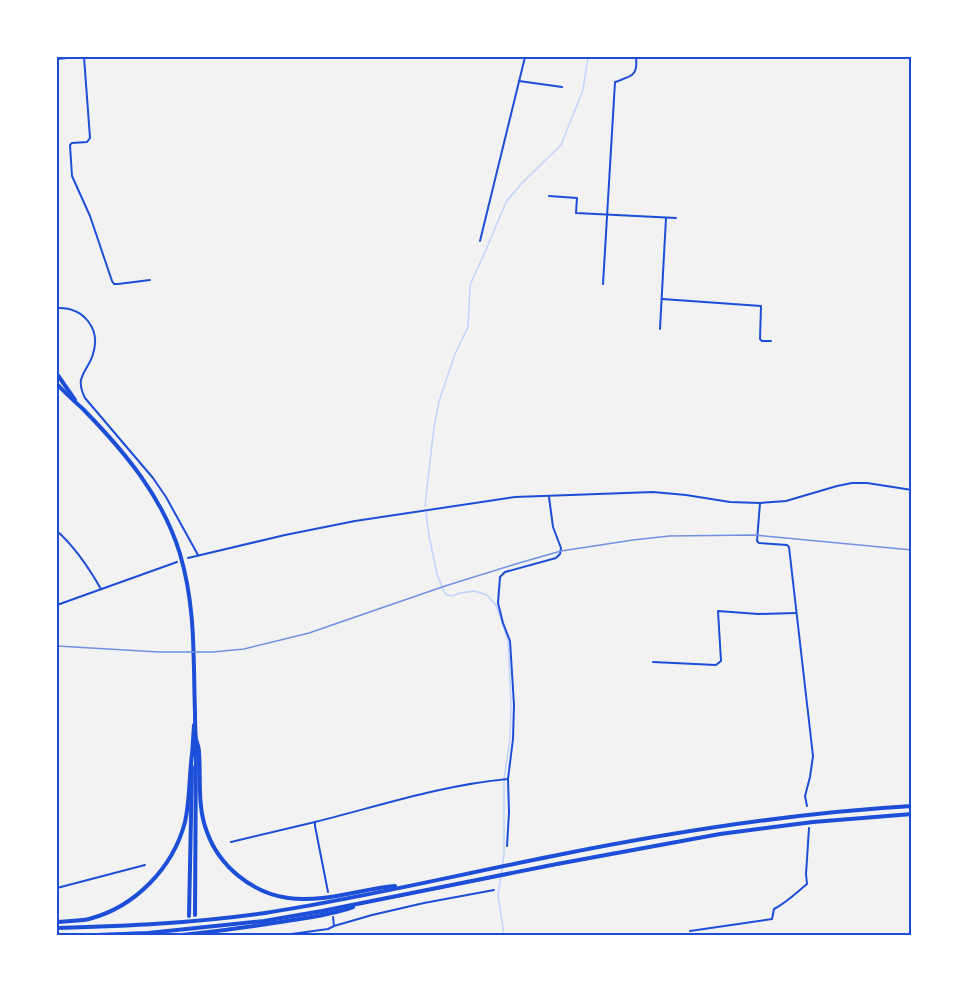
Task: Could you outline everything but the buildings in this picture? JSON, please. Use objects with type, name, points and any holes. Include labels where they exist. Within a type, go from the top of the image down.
[{"type":"main road","points":[[57,58],[67,57]]},
{"type":"main road","points":[[57,376],[83,410]]},
{"type":"main road","points":[[57,384],[128,459],[150,489],[167,519],[186,578],[192,608],[194,645],[195,915]]},
{"type":"main road","points":[[189,916],[195,712]]},
{"type":"main road","points":[[196,738],[199,748],[201,811],[207,834],[221,858],[248,882],[275,895],[299,898],[319,898],[379,887],[411,885]]},
{"type":"main road","points":[[57,922],[89,919],[115,909],[145,888],[162,869],[175,848],[184,826],[192,754]]},
{"type":"main road","points":[[57,928],[147,924],[264,913],[711,827],[831,812],[912,806]]},
{"type":"main road","points":[[96,935],[148,933],[264,921],[720,834],[813,822],[912,814]]},
{"type":"main road","points":[[182,935],[323,915],[364,903]]},
{"type":"street","points":[[84,57],[90,138],[87,142],[70,145],[72,176],[90,216],[114,284],[150,280]]},
{"type":"street","points":[[480,241],[525,57]]},
{"type":"street","points":[[603,284],[615,82],[636,72],[636,57]]},
{"type":"street","points":[[519,81],[562,87]]},
{"type":"street","points":[[549,196],[577,198],[576,213],[676,218]]},
{"type":"street","points":[[660,329],[666,218]]},
{"type":"street","points":[[662,299],[761,306],[759,339],[771,341]]},
{"type":"street","points":[[57,308],[77,312],[89,322],[95,333],[93,354],[80,382],[81,390],[85,398],[153,478],[198,555]]},
{"type":"street","points":[[188,558],[355,521],[515,497],[653,492],[730,502],[760,503],[786,501],[852,483],[912,490]]},
{"type":"street","points":[[507,846],[508,778],[514,705],[510,641],[498,603],[500,578],[505,572],[556,558],[560,554],[561,548],[553,527],[549,497]]},
{"type":"street","points":[[760,503],[757,541],[789,546],[813,756],[806,796],[807,806]]},
{"type":"street","points":[[57,531],[74,549],[101,589]]},
{"type":"street","points":[[57,605],[177,562]]},
{"type":"street","points":[[652,662],[720,664],[718,611],[758,615],[796,613]]},
{"type":"street","points":[[231,842],[404,798],[508,778]]},
{"type":"street","points":[[315,822],[328,892]]},
{"type":"street","points":[[690,931],[772,919],[774,909],[784,904],[789,897],[807,884],[809,828]]},
{"type":"street","points":[[57,888],[145,865]]},
{"type":"street","points":[[284,935],[328,929],[372,915],[494,890]]},
{"type":"street","points":[[333,917],[334,926]]},
{"type":"waterway","points":[[425,506],[439,401],[455,354],[468,327],[470,285],[506,202],[561,145],[583,90],[588,57]]},
{"type":"waterway","points":[[426,513],[437,574],[444,592],[452,596],[474,591],[487,595],[496,605],[508,641],[510,739],[504,779],[504,855],[498,895],[504,935]]},
{"type":"railway","points":[[57,646],[159,652],[213,652],[244,649],[309,633],[445,586],[561,551],[633,540],[669,536],[754,535],[912,550]]}]
